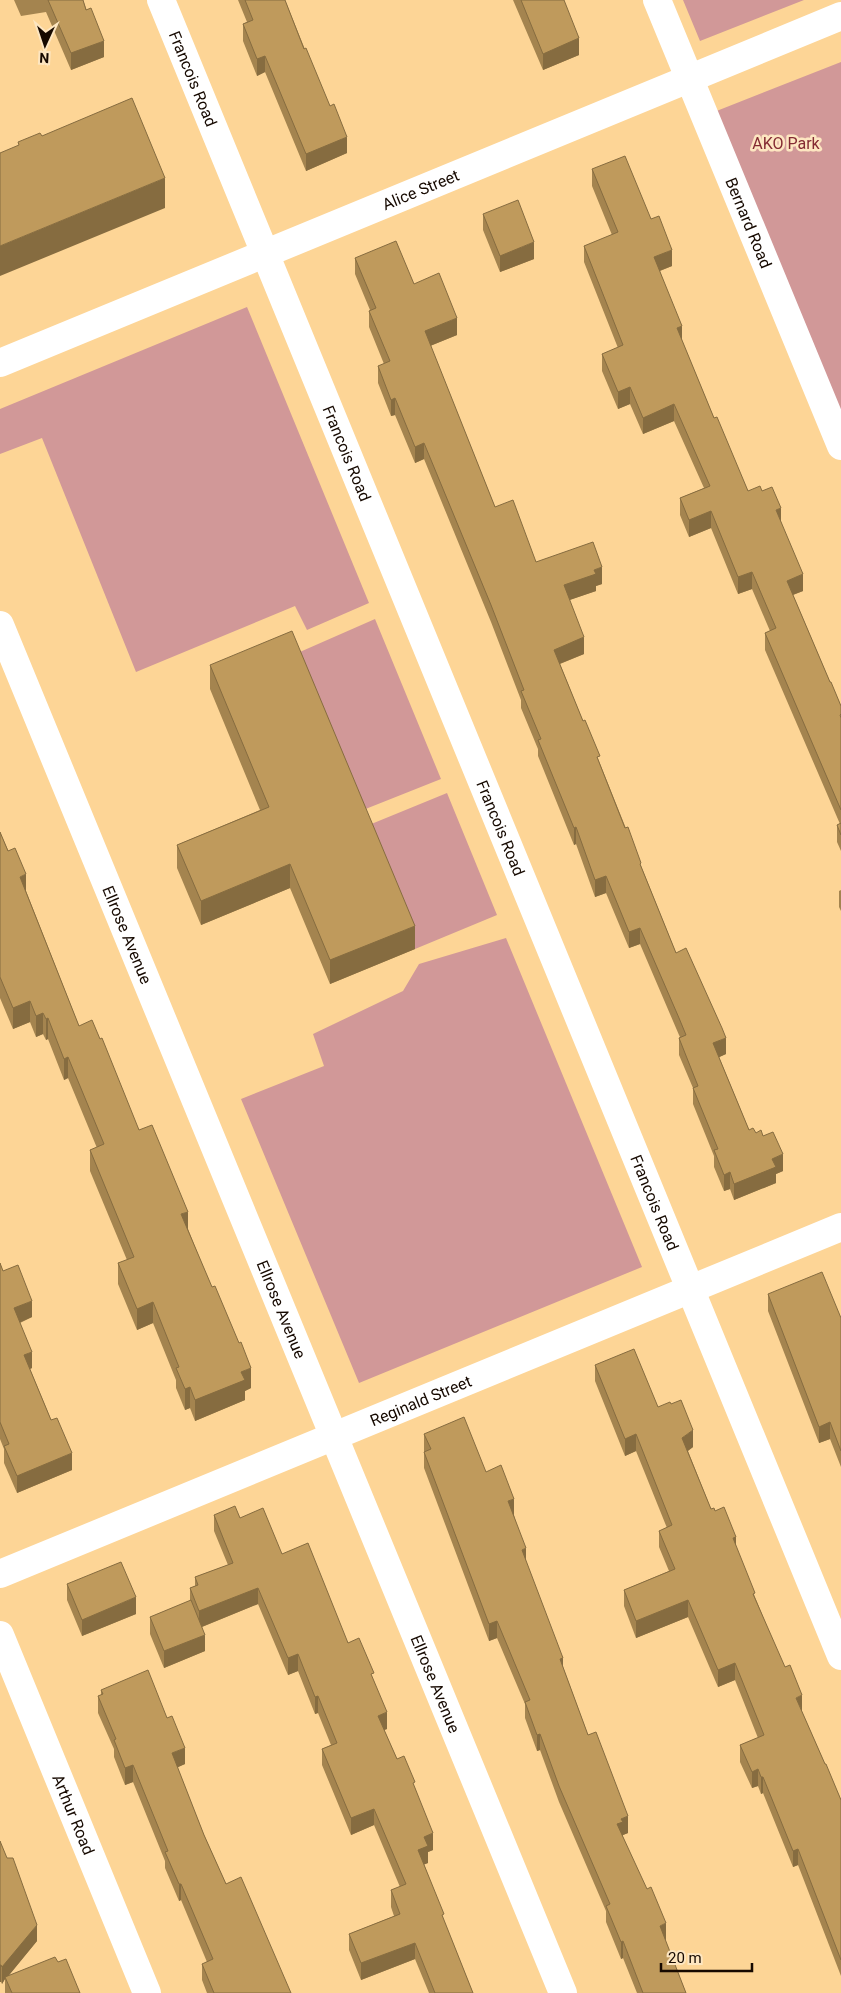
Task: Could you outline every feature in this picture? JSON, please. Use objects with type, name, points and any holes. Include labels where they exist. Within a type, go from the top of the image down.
[{"type":"street","name":"Francois Road","points":[[161,0],[841,1656]]},
{"type":"street","name":"Bernard Road","points":[[657,0],[841,446]]},
{"type":"street","name":"Alice Street","points":[[0,363],[841,16]]},
{"type":"street","name":"Ellrose Avenue","points":[[0,624],[563,1993]]},
{"type":"street","name":"Reginald Street","points":[[0,1574],[841,1227]]},
{"type":"street","name":"Arthur Road","points":[[0,1635],[147,1993]]},
{"type":"green space","points":[[683,0],[804,0],[700,41]]},
{"type":"green space","name":"AKO Park","points":[[841,62],[841,421],[714,112]]},
{"type":"green space","points":[[247,307],[369,603],[307,630],[295,606],[136,672],[42,438],[0,454],[0,409]]},
{"type":"green space","points":[[375,619],[441,779],[358,812],[293,655]]},
{"type":"green space","points":[[447,793],[497,915],[415,949],[364,827]]},
{"type":"green space","points":[[506,938],[642,1267],[359,1383],[241,1099],[324,1066],[313,1034],[403,991],[419,964]]},
{"type":"building","points":[[48,0],[83,0],[86,10],[91,8],[104,41],[71,53]]},
{"type":"building","points":[[245,0],[285,0],[304,49],[306,48],[330,106],[334,104],[347,137],[306,154],[265,56],[257,59],[243,24],[253,20]]},
{"type":"building","points":[[521,0],[564,0],[579,38],[543,54]]},
{"type":"building","points":[[132,98],[165,178],[0,246],[0,153],[19,145],[18,142],[40,133],[42,136]]},
{"type":"building","points":[[625,156],[651,219],[659,216],[672,250],[654,257],[682,326],[677,328],[714,418],[717,417],[748,491],[760,486],[762,491],[772,487],[781,508],[776,510],[803,574],[787,581],[841,706],[841,810],[765,633],[776,628],[752,572],[738,577],[711,511],[689,520],[680,498],[710,486],[674,404],[643,418],[630,387],[618,392],[602,354],[623,345],[584,246],[618,232],[592,169]]},
{"type":"building","points":[[518,200],[534,242],[500,256],[483,214]]},
{"type":"building","points":[[396,241],[414,284],[439,273],[457,318],[425,331],[495,507],[513,500],[536,562],[593,542],[602,567],[594,570],[596,574],[564,585],[584,637],[554,650],[583,721],[585,720],[600,756],[597,757],[625,828],[628,827],[640,864],[676,953],[686,948],[722,1028],[726,1038],[713,1043],[749,1130],[753,1128],[756,1133],[761,1130],[763,1136],[773,1132],[783,1154],[772,1159],[776,1167],[734,1184],[730,1172],[724,1175],[714,1150],[718,1149],[693,1088],[698,1086],[679,1038],[686,1035],[640,928],[629,932],[606,876],[595,880],[576,827],[574,828],[538,740],[541,739],[521,691],[524,690],[491,605],[424,443],[415,447],[395,398],[391,400],[378,366],[390,361],[369,311],[376,308],[355,258]]},
{"type":"building","points":[[292,631],[415,926],[330,960],[290,864],[201,901],[177,845],[269,807],[210,665]]},
{"type":"building","points":[[841,823],[841,835],[837,825]]},
{"type":"building","points":[[0,832],[8,851],[15,848],[26,874],[20,877],[79,1026],[92,1020],[100,1039],[102,1038],[139,1130],[152,1125],[188,1212],[181,1214],[212,1287],[215,1286],[251,1368],[241,1372],[245,1380],[195,1400],[190,1387],[185,1389],[176,1368],[179,1367],[153,1302],[137,1309],[118,1263],[134,1257],[90,1150],[104,1144],[68,1057],[64,1059],[48,1018],[46,1019],[43,1013],[36,1016],[30,1001],[13,1008],[0,977]]},
{"type":"building","points":[[0,1263],[3,1271],[18,1265],[32,1301],[14,1308],[32,1352],[24,1355],[51,1420],[57,1418],[72,1453],[17,1476],[4,1446],[9,1444],[0,1422]]},
{"type":"building","points":[[822,1272],[841,1318],[841,1451],[830,1422],[819,1427],[768,1294]]},
{"type":"building","points":[[634,1349],[658,1407],[681,1400],[693,1430],[682,1438],[711,1509],[714,1508],[715,1511],[724,1507],[736,1537],[733,1538],[755,1593],[753,1594],[785,1667],[790,1665],[802,1695],[796,1698],[841,1800],[841,1960],[798,1849],[793,1851],[763,1777],[761,1777],[758,1769],[752,1772],[740,1745],[764,1735],[735,1663],[718,1670],[688,1600],[636,1621],[624,1590],[675,1569],[659,1531],[672,1525],[636,1434],[625,1439],[595,1365]]},
{"type":"building","points":[[464,1417],[486,1472],[501,1465],[514,1499],[508,1501],[526,1548],[522,1550],[563,1658],[560,1659],[588,1735],[596,1732],[628,1816],[621,1819],[623,1822],[617,1824],[647,1889],[651,1887],[666,1923],[660,1926],[686,1993],[643,1993],[623,1941],[621,1942],[606,1906],[610,1904],[559,1786],[540,1734],[537,1735],[525,1702],[530,1700],[497,1621],[489,1624],[424,1452],[431,1449],[424,1434]]},
{"type":"building","points":[[235,1506],[240,1518],[263,1508],[282,1554],[308,1543],[348,1643],[359,1638],[374,1673],[371,1674],[387,1712],[378,1716],[397,1759],[404,1756],[433,1833],[424,1837],[428,1846],[418,1850],[473,1993],[435,1993],[415,1943],[361,1963],[349,1934],[400,1914],[391,1890],[406,1884],[374,1809],[351,1818],[322,1749],[337,1743],[318,1696],[315,1697],[298,1654],[288,1658],[258,1588],[199,1611],[190,1588],[198,1585],[195,1577],[233,1563],[214,1515]]},
{"type":"building","points":[[121,1562],[136,1597],[82,1620],[67,1584]]},
{"type":"building","points":[[191,1600],[205,1635],[164,1651],[150,1617]]},
{"type":"building","points":[[148,1670],[167,1718],[172,1716],[185,1748],[172,1753],[204,1835],[226,1884],[241,1877],[291,1993],[214,1993],[202,1964],[213,1959],[181,1884],[179,1884],[165,1852],[168,1851],[133,1765],[125,1768],[114,1740],[116,1739],[98,1696],[103,1694],[101,1690]]},
{"type":"building","points":[[0,1841],[7,1858],[13,1858],[37,1925],[2,1967],[0,1965]]},
{"type":"building","points":[[55,1957],[58,1962],[66,1959],[80,1993],[12,1993],[5,1977]]}]
